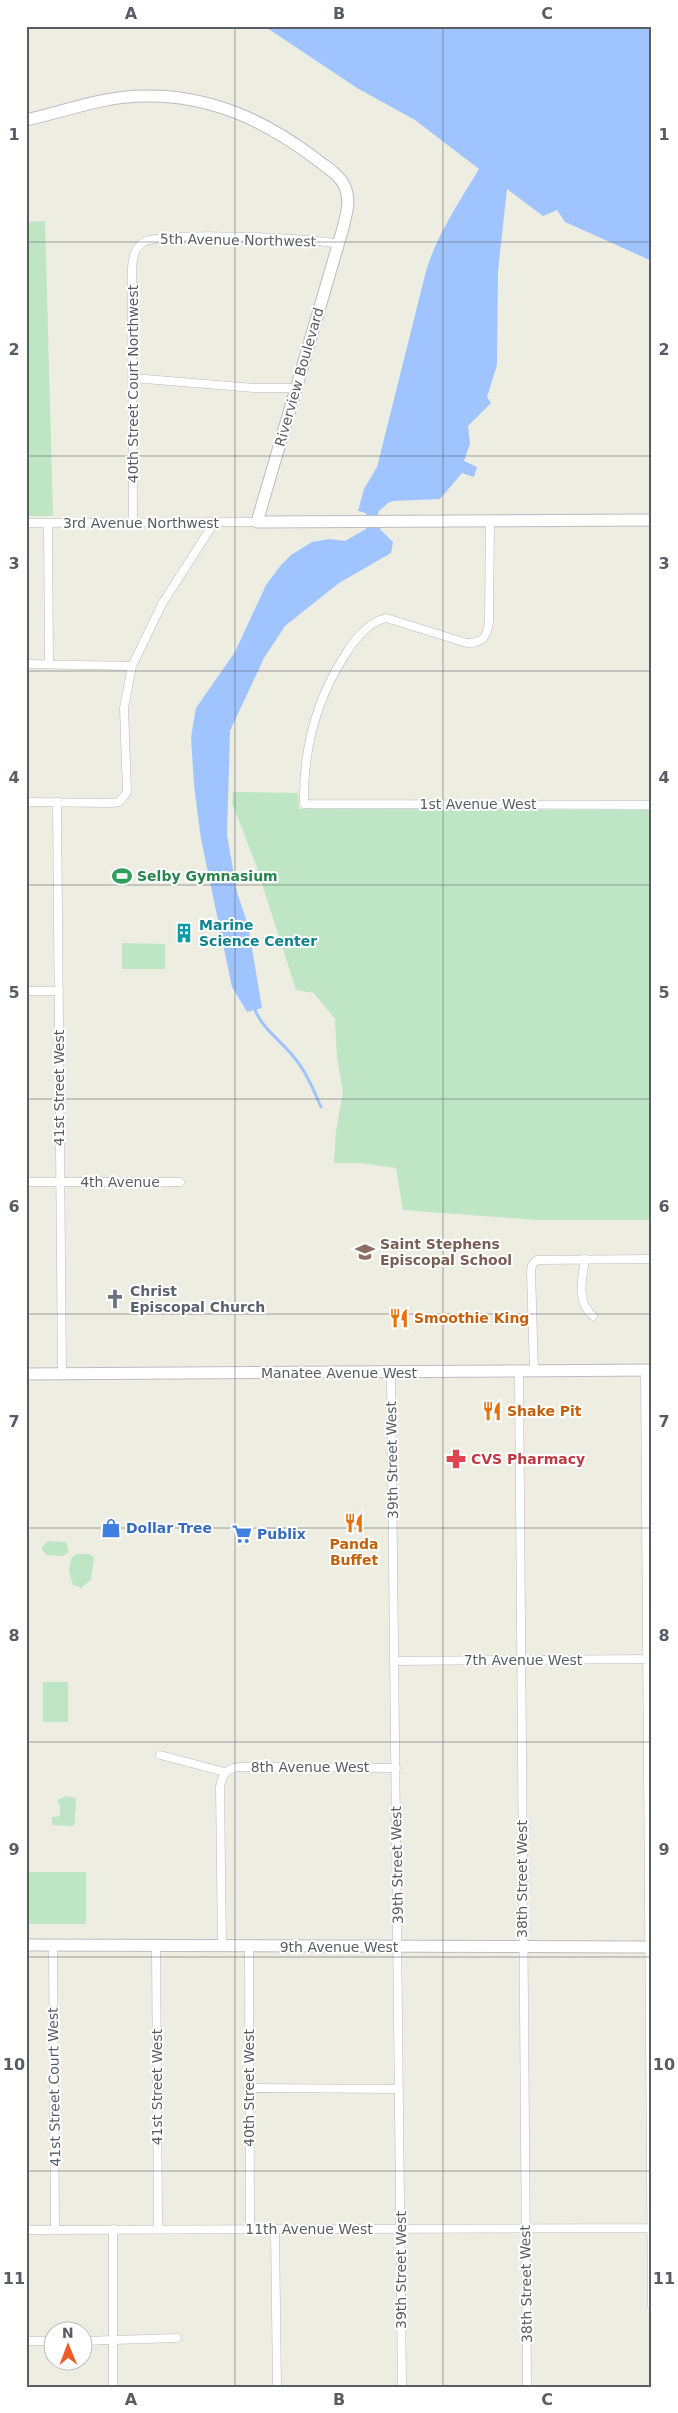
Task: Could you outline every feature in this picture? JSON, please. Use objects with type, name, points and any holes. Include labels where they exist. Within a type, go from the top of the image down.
[{"type":"street","name":"Riverview Boulevard","points":[[26,120],[100,101],[146,96],[186,98],[248,117],[283,135],[342,181],[347,192],[348,209],[257,522]]},
{"type":"street","name":"5th Avenue Northwest","points":[[139,246],[150,240],[171,237],[285,238],[325,241],[338,244]]},
{"type":"street","name":"40th Street Court Northwest","points":[[133,523],[132,268],[134,256],[139,246]]},
{"type":"street","points":[[133,378],[254,388],[296,388]]},
{"type":"street","name":"1st Avenue West","points":[[490,520],[489,621],[486,636],[480,642],[468,643],[386,618],[377,620],[363,631],[333,674],[318,709],[306,754],[304,804],[652,805]]},
{"type":"street","points":[[257,522],[652,520]]},
{"type":"street","points":[[26,802],[112,803],[124,799],[128,781],[124,708],[132,666],[162,604],[214,522]]},
{"type":"street","name":"3rd Avenue Northwest","points":[[26,524],[257,522]]},
{"type":"street","points":[[48,523],[49,664]]},
{"type":"street","points":[[26,664],[132,666]]},
{"type":"street","name":"41st Street West","points":[[57,802],[62,1374]]},
{"type":"street","points":[[26,991],[58,991]]},
{"type":"street","name":"4th Avenue","points":[[26,1182],[180,1182]]},
{"type":"street","points":[[534,1372],[532,1265],[537,1260],[652,1258]]},
{"type":"street","points":[[585,1260],[582,1301],[585,1310],[593,1316]]},
{"type":"street","points":[[648,1370],[652,2306]]},
{"type":"street","name":"Manatee Avenue West","points":[[26,1374],[648,1370]]},
{"type":"street","name":"38th Street West","points":[[519,1372],[527,2387]]},
{"type":"street","name":"39th Street West","points":[[392,1373],[402,2387]]},
{"type":"street","name":"7th Avenue West","points":[[395,1661],[650,1660]]},
{"type":"street","points":[[160,1755],[225,1772],[220,1787],[222,1947]]},
{"type":"street","name":"8th Avenue West","points":[[225,1772],[232,1768],[240,1767],[396,1768]]},
{"type":"street","name":"9th Avenue West","points":[[26,1945],[222,1947],[651,1946]]},
{"type":"street","name":"41st Street Court West","points":[[53,1945],[56,2230]]},
{"type":"street","name":"41st Street West","points":[[156,1946],[158,2229]]},
{"type":"street","name":"40th Street West","points":[[249,1947],[250,2229]]},
{"type":"street","points":[[248,2088],[399,2088]]},
{"type":"street","name":"11th Avenue West","points":[[26,2230],[652,2228]]},
{"type":"street","points":[[113,2229],[113,2387]]},
{"type":"street","points":[[275,2229],[276,2387]]},
{"type":"street","points":[[92,2341],[177,2338]]},
{"type":"street","points":[[26,2341],[42,2341]]},
{"type":"green space","points":[[45,221],[53,516],[26,516],[26,222]]},
{"type":"green space","points":[[233,792],[298,793],[299,809],[652,810],[652,1220],[537,1220],[403,1210],[396,1168],[359,1163],[334,1163],[336,1131],[343,1092],[337,1057],[335,1019],[314,993],[296,990],[256,865],[232,803]]},
{"type":"green space","points":[[122,943],[165,944],[165,969],[122,969]]},
{"type":"green space","points":[[48,1541],[66,1542],[69,1552],[63,1556],[46,1555],[41,1548]]},
{"type":"green space","points":[[76,1554],[89,1554],[94,1557],[91,1580],[80,1589],[80,1587],[73,1585],[69,1571],[71,1559]]},
{"type":"green space","points":[[43,1682],[68,1682],[68,1722],[43,1722]]},
{"type":"green space","points":[[66,1796],[76,1798],[75,1823],[73,1826],[52,1825],[52,1817],[60,1816],[60,1806],[57,1800]]},
{"type":"green space","points":[[26,1872],[86,1872],[86,1924],[26,1924]]},
{"type":"water","points":[[264,26],[652,26],[652,261],[565,222],[557,210],[543,216],[507,189],[498,271],[497,365],[487,397],[491,403],[468,426],[470,444],[464,461],[477,467],[474,477],[462,473],[440,499],[393,501],[378,512],[380,529],[393,542],[391,553],[339,583],[285,626],[264,658],[230,731],[227,835],[237,892],[248,925],[262,1008],[247,1012],[232,987],[201,839],[194,785],[191,737],[196,708],[235,652],[266,585],[281,565],[291,555],[312,542],[329,539],[345,541],[366,529],[366,513],[358,511],[364,489],[377,467],[426,271],[442,232],[479,169],[415,120],[357,88]]},
{"type":"waterway","points":[[255,1010],[267,1029],[298,1062],[309,1080],[321,1107]]},
{"type":"place","name":"Selby Gymnasium","points":[[122,876]]},
{"type":"place","name":"Marine Science Center","points":[[184,933]]},
{"type":"place","name":"Saint Stephens Episcopal School","points":[[365,1252]]},
{"type":"place","name":"Christ Episcopal Church","points":[[115,1299]]},
{"type":"place","name":"Smoothie King","points":[[399,1318]]},
{"type":"place","name":"Shake Pit","points":[[492,1411]]},
{"type":"place","name":"CVS Pharmacy","points":[[456,1459]]},
{"type":"place","name":"Panda Buffet","points":[[354,1523]]},
{"type":"place","name":"Dollar Tree","points":[[111,1528]]},
{"type":"place","name":"Publix","points":[[242,1534]]}]
